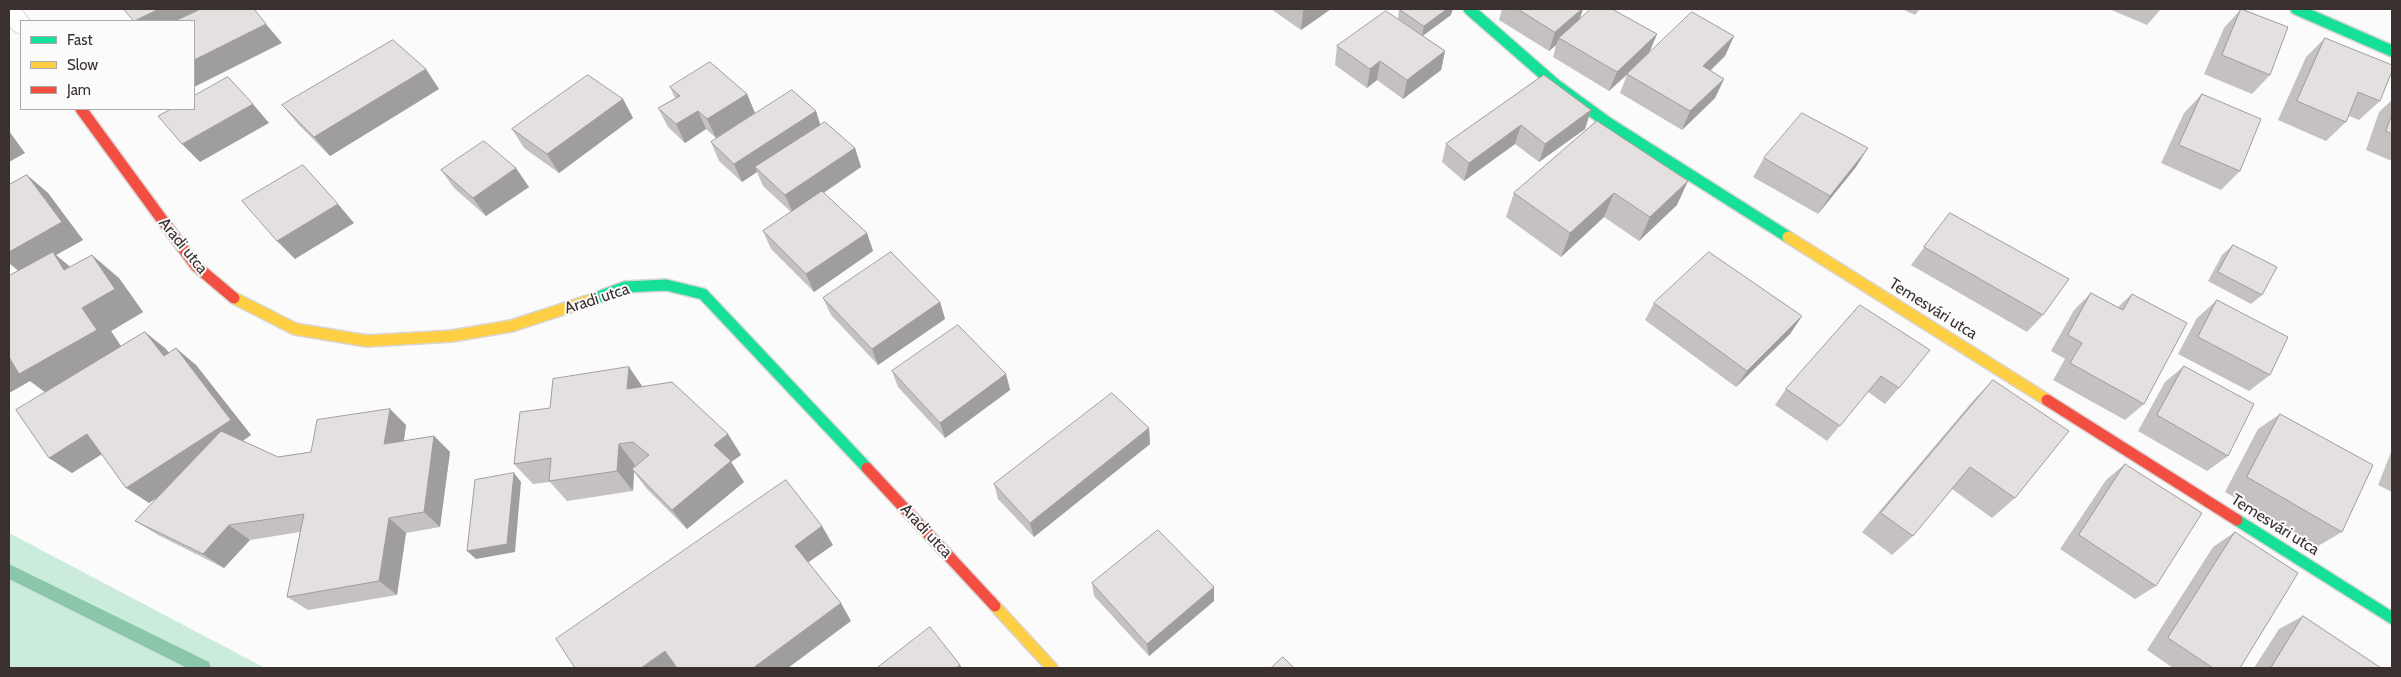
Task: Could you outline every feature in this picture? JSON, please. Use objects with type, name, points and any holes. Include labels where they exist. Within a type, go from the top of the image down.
[{"type":"street","points":[[9,9],[20,25]]},
{"type":"street","name":"Temesvári utca","points":[[1469,9],[1556,85],[1608,123],[2392,618]]},
{"type":"street","points":[[2296,9],[2392,52]]},
{"type":"street","name":"Aradi utca","points":[[82,110],[196,266],[238,301],[295,329],[367,341],[452,336],[511,326],[566,310],[625,287],[666,284],[702,294],[824,421],[1052,668]]},
{"type":"green space","points":[[9,533],[265,668],[9,668]]},
{"type":"building","points":[[124,9],[159,9],[136,20],[133,20]]},
{"type":"building","points":[[201,9],[254,9],[266,24],[195,60],[195,20],[177,20]]},
{"type":"building","points":[[1399,9],[1447,9],[1424,26]]},
{"type":"building","points":[[1518,9],[1582,9],[1555,32]]},
{"type":"building","points":[[1591,9],[1612,9],[1657,34],[1617,72],[1559,38]]},
{"type":"building","points":[[2241,9],[2288,27],[2270,75],[2222,55]]},
{"type":"building","points":[[1386,11],[1445,51],[1407,80],[1380,61],[1370,69],[1337,46]]},
{"type":"building","points":[[1692,12],[1734,36],[1703,66],[1724,79],[1690,111],[1627,74]]},
{"type":"building","points":[[2325,38],[2392,65],[2392,71],[2380,101],[2358,92],[2346,122],[2297,101]]},
{"type":"building","points":[[393,40],[426,69],[314,137],[282,105]]},
{"type":"building","points":[[710,62],[747,94],[707,119],[698,111],[676,124],[658,108],[680,96],[670,87]]},
{"type":"building","points":[[588,75],[623,99],[547,154],[512,129]]},
{"type":"building","points":[[1544,75],[1591,110],[1545,144],[1521,125],[1469,163],[1446,144]]},
{"type":"building","points":[[228,77],[253,104],[182,144],[158,116],[169,110],[195,110],[195,95]]},
{"type":"building","points":[[792,90],[816,111],[734,164],[711,142]]},
{"type":"building","points":[[2202,94],[2261,119],[2240,171],[2179,145]]},
{"type":"building","points":[[1802,113],[1868,148],[1830,196],[1764,158]]},
{"type":"building","points":[[2392,115],[2392,134],[2386,131]]},
{"type":"building","points":[[1597,121],[1688,181],[1650,217],[1614,193],[1570,233],[1514,193]]},
{"type":"building","points":[[825,122],[855,148],[785,195],[755,167]]},
{"type":"building","points":[[484,141],[516,168],[473,198],[441,170]]},
{"type":"building","points":[[303,165],[338,204],[277,241],[242,201]]},
{"type":"building","points":[[27,175],[62,222],[9,252],[9,185]]},
{"type":"building","points":[[822,191],[867,233],[806,274],[763,231]]},
{"type":"building","points":[[1950,213],[2069,279],[2043,315],[1924,247]]},
{"type":"building","points":[[2233,245],[2277,267],[2262,295],[2218,272]]},
{"type":"building","points":[[53,252],[64,270],[92,255],[115,289],[82,308],[97,330],[19,374],[9,357],[9,276]]},
{"type":"building","points":[[891,252],[940,302],[872,349],[823,298]]},
{"type":"building","points":[[1709,252],[1802,316],[1747,371],[1654,303]]},
{"type":"building","points":[[2091,293],[2123,310],[2132,294],[2187,323],[2144,404],[2070,363],[2082,343],[2068,335]]},
{"type":"building","points":[[2217,300],[2288,337],[2270,375],[2198,337]]},
{"type":"building","points":[[1860,305],[1930,350],[1899,388],[1881,376],[1840,426],[1786,389]]},
{"type":"building","points":[[958,325],[1006,374],[940,423],[892,371]]},
{"type":"building","points":[[145,332],[164,356],[176,348],[231,420],[126,488],[87,434],[49,458],[16,410]]},
{"type":"building","points":[[2184,366],[2254,404],[2228,456],[2157,415]]},
{"type":"building","points":[[629,367],[627,389],[672,382],[728,434],[714,445],[731,461],[672,510],[632,469],[649,455],[633,442],[619,444],[617,471],[549,481],[551,458],[514,464],[520,412],[550,408],[553,379]]},
{"type":"building","points":[[1993,380],[2069,431],[2015,498],[1970,467],[1913,536],[1881,513]]},
{"type":"building","points":[[1112,393],[1149,428],[1030,523],[994,484]]},
{"type":"building","points":[[390,409],[384,444],[434,436],[424,512],[389,518],[379,581],[287,597],[304,514],[229,525],[203,554],[135,521],[221,431],[278,457],[311,452],[317,420]]},
{"type":"building","points":[[2280,414],[2373,465],[2342,532],[2247,477]]},
{"type":"building","points":[[2125,464],[2202,513],[2156,586],[2079,535]]},
{"type":"building","points":[[514,473],[507,544],[467,551],[475,480]]},
{"type":"building","points":[[786,480],[822,526],[795,546],[841,603],[753,668],[677,668],[665,651],[641,668],[575,668],[556,639]]},
{"type":"building","points":[[1158,530],[1214,587],[1147,644],[1092,583]]},
{"type":"building","points":[[2235,532],[2298,573],[2240,668],[2213,668],[2168,638]]},
{"type":"building","points":[[2303,616],[2381,668],[2271,668]]},
{"type":"building","points":[[930,627],[960,665],[956,668],[877,668]]},
{"type":"building","points":[[1283,657],[1294,668],[1271,668]]},
{"type":"waterway","points":[[9,571],[203,668]]},
{"type":"traffic: fast","points":[[1469,9],[1556,85],[1608,123],[1788,237]]},
{"type":"traffic: fast","points":[[2296,9],[2392,51]]},
{"type":"traffic: fast","points":[[591,300],[625,287],[666,285],[703,294],[867,468]]},
{"type":"traffic: fast","points":[[2237,520],[2392,618]]},
{"type":"traffic: slow","points":[[1788,237],[2047,400]]},
{"type":"traffic: slow","points":[[234,298],[295,329],[367,341],[452,336],[511,326],[591,300]]},
{"type":"traffic: slow","points":[[995,606],[1052,668]]},
{"type":"traffic: jam","points":[[82,110],[196,266],[234,298]]},
{"type":"traffic: jam","points":[[2047,400],[2237,520]]},
{"type":"traffic: jam","points":[[867,468],[995,606]]}]
